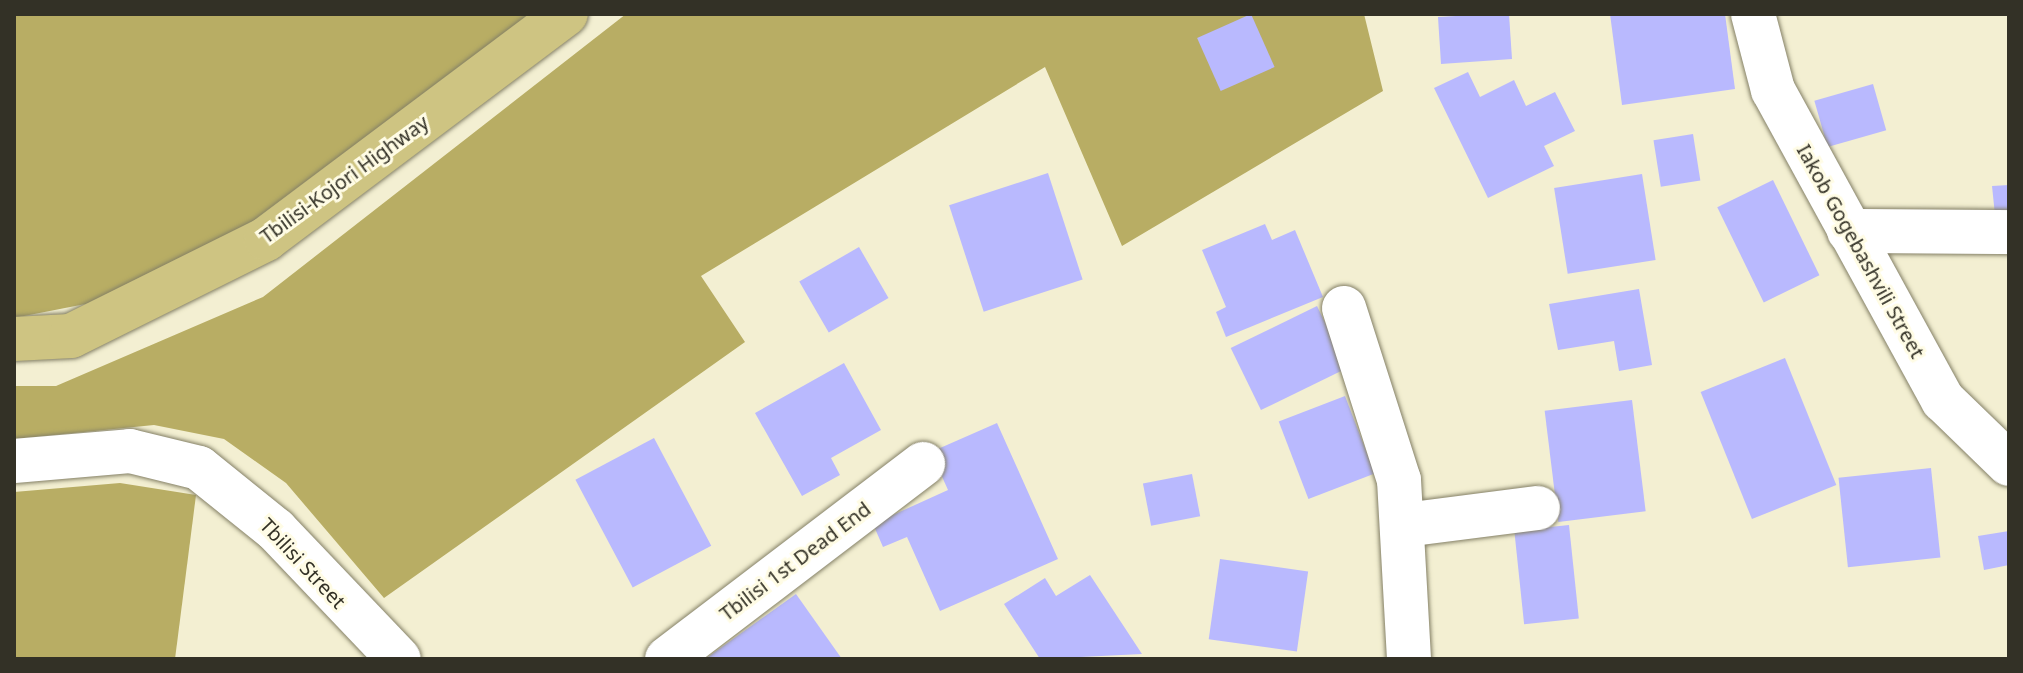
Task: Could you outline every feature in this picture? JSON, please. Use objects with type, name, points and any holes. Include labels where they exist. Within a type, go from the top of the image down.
[{"type":"main road","name":"Tbilisi-Kojori Highway","points":[[14,339],[71,336],[266,239],[566,14]]},
{"type":"street","name":"Iakob Gogebashvili Street","points":[[1753,14],[1773,90],[1943,400],[2009,464]]},
{"type":"street","points":[[1849,231],[2009,232]]},
{"type":"street","points":[[1344,308],[1399,480],[1405,525],[1409,659]]},
{"type":"street","name":"Tbilisi Street","points":[[14,461],[130,451],[199,468],[276,530],[399,659]]},
{"type":"street","name":"Tbilisi 1st Dead End","points":[[667,659],[923,464]]},
{"type":"street","points":[[1405,525],[1538,508]]},
{"type":"shaded area","points":[[14,14],[533,14],[266,227],[116,298],[14,318]]},
{"type":"shaded area","points":[[626,14],[1364,14],[1383,91],[1122,246],[1045,67],[701,276],[745,342],[384,598],[286,483],[224,439],[154,425],[14,439],[14,386],[56,386],[263,297]]},
{"type":"shaded area","points":[[120,483],[196,495],[175,659],[14,659],[14,492]]},
{"type":"building","points":[[1251,14],[1275,67],[1221,91],[1197,38]]},
{"type":"building","points":[[1509,14],[1512,59],[1441,64],[1438,17]]},
{"type":"building","points":[[1610,14],[1725,14],[1735,89],[1622,105]]},
{"type":"building","points":[[1468,72],[1480,97],[1514,80],[1526,106],[1555,92],[1575,131],[1544,146],[1554,166],[1488,198],[1434,88]]},
{"type":"building","points":[[1873,84],[1886,130],[1828,147],[1814,101]]},
{"type":"building","points":[[1693,134],[1700,180],[1661,187],[1653,140]]},
{"type":"building","points":[[1048,173],[1083,280],[984,312],[949,205]]},
{"type":"building","points":[[1642,174],[1656,260],[1568,274],[1554,188]]},
{"type":"building","points":[[1773,180],[1819,275],[1764,302],[1717,207]]},
{"type":"building","points":[[2009,185],[2009,214],[1995,215],[1992,186]]},
{"type":"building","points":[[1265,224],[1272,240],[1295,230],[1323,297],[1226,337],[1216,312],[1226,307],[1202,250]]},
{"type":"building","points":[[859,247],[888,298],[829,333],[799,282]]},
{"type":"building","points":[[1639,289],[1652,365],[1619,371],[1614,341],[1558,350],[1549,304]]},
{"type":"building","points":[[1317,306],[1347,368],[1261,410],[1231,348]]},
{"type":"building","points":[[1785,358],[1836,485],[1752,519],[1701,392]]},
{"type":"building","points":[[844,363],[881,430],[831,458],[840,475],[802,496],[755,413]]},
{"type":"building","points":[[1345,396],[1375,473],[1308,499],[1279,421]]},
{"type":"building","points":[[1632,400],[1646,511],[1558,522],[1545,411]]},
{"type":"building","points":[[997,423],[1058,559],[940,611],[907,537],[883,547],[873,524],[948,490],[931,452]]},
{"type":"building","points":[[654,438],[711,546],[633,588],[575,480]]},
{"type":"building","points":[[1931,468],[1940,558],[1848,567],[1839,478]]},
{"type":"building","points":[[1192,474],[1200,516],[1151,526],[1143,484]]},
{"type":"building","points":[[1569,525],[1579,618],[1524,624],[1514,531]]},
{"type":"building","points":[[2009,531],[2009,565],[1984,570],[1978,536]]},
{"type":"building","points":[[1220,559],[1308,571],[1297,652],[1209,639]]},
{"type":"building","points":[[1090,575],[1142,654],[1040,659],[1004,604],[1045,578],[1056,596]]},
{"type":"building","points":[[796,594],[842,659],[705,659]]}]
